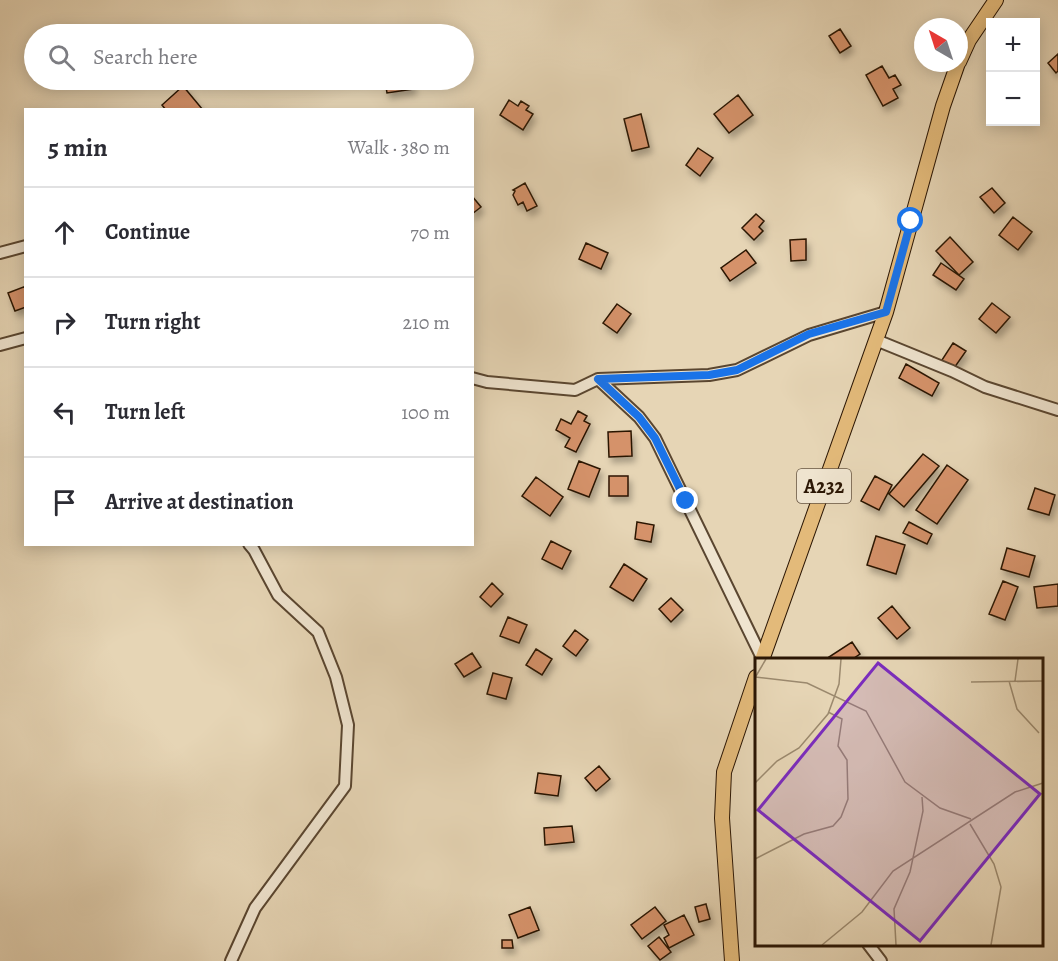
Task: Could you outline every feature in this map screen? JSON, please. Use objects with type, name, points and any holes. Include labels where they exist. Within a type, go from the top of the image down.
[{"type":"main road","name":"A232","points":[[968,42],[996,0]]},
{"type":"main road","name":"A232","points":[[763,658],[886,312],[943,106],[955,72]]},
{"type":"main road","points":[[732,961],[722,818],[724,772],[755,680]]},
{"type":"street","points":[[0,253],[24,247]]},
{"type":"street","points":[[474,378],[488,382],[575,390],[598,379],[709,375],[737,370],[809,334],[886,312]]},
{"type":"street","points":[[0,345],[24,339]]},
{"type":"street","points":[[876,340],[985,387],[1058,410]]},
{"type":"street","points":[[598,379],[639,417],[655,438],[763,658]]},
{"type":"street","points":[[231,961],[255,908],[345,786],[348,725],[336,677],[318,632],[278,595],[251,546]]},
{"type":"street","points":[[869,946],[881,961]]},
{"type":"building","points":[[840,29],[851,46],[840,53],[829,36]]},
{"type":"building","points":[[1058,54],[1058,71],[1056,73],[1048,63]]},
{"type":"building","points":[[882,66],[889,78],[895,75],[901,85],[893,89],[898,98],[883,106],[866,75]]},
{"type":"building","points":[[179,90],[186,90],[201,108],[164,108],[162,105]]},
{"type":"building","points":[[387,90],[406,90],[387,93]]},
{"type":"building","points":[[738,95],[753,115],[729,133],[714,114]]},
{"type":"building","points":[[509,100],[518,106],[521,101],[529,106],[526,110],[533,114],[523,130],[500,115]]},
{"type":"building","points":[[641,114],[649,147],[632,151],[624,119]]},
{"type":"building","points":[[698,148],[713,158],[700,176],[686,165]]},
{"type":"building","points":[[525,183],[537,206],[527,211],[523,202],[518,205],[513,195],[515,191],[513,190]]},
{"type":"building","points":[[992,188],[1005,203],[994,213],[980,197]]},
{"type":"building","points":[[474,198],[481,207],[474,212]]},
{"type":"building","points":[[756,214],[764,221],[759,227],[763,231],[754,240],[742,228]]},
{"type":"building","points":[[1013,217],[1032,232],[1018,250],[999,235]]},
{"type":"building","points":[[950,237],[973,262],[959,275],[936,251]]},
{"type":"building","points":[[806,239],[806,260],[791,261],[790,240]]},
{"type":"building","points":[[586,243],[608,253],[601,269],[579,259]]},
{"type":"building","points":[[746,250],[756,263],[730,281],[721,268]]},
{"type":"building","points":[[941,263],[964,279],[956,290],[933,275]]},
{"type":"building","points":[[24,287],[24,308],[15,311],[8,293]]},
{"type":"building","points":[[992,303],[1010,317],[996,333],[979,319]]},
{"type":"building","points":[[617,304],[631,314],[617,333],[603,323]]},
{"type":"building","points":[[953,343],[966,351],[952,371],[940,363]]},
{"type":"building","points":[[906,364],[939,383],[932,396],[899,378]]},
{"type":"building","points":[[578,411],[587,416],[584,421],[590,424],[576,452],[565,447],[570,438],[556,430],[561,419],[571,424]]},
{"type":"building","points":[[631,431],[632,456],[609,457],[608,432]]},
{"type":"building","points":[[923,454],[939,466],[904,507],[889,494]]},
{"type":"building","points":[[579,461],[600,469],[589,497],[568,489]]},
{"type":"building","points":[[947,465],[968,480],[937,524],[916,510]]},
{"type":"building","points":[[609,476],[628,476],[628,496],[609,496]]},
{"type":"building","points":[[875,476],[892,485],[879,510],[861,501]]},
{"type":"building","points":[[536,477],[563,497],[550,516],[522,496]]},
{"type":"building","points":[[1035,488],[1055,495],[1049,515],[1028,509]]},
{"type":"building","points":[[637,522],[654,525],[651,542],[635,539]]},
{"type":"building","points":[[909,522],[932,534],[927,544],[903,533]]},
{"type":"building","points":[[876,536],[905,545],[896,574],[867,565]]},
{"type":"building","points":[[551,541],[571,551],[562,569],[542,559]]},
{"type":"building","points":[[1007,548],[1035,556],[1029,577],[1001,569]]},
{"type":"building","points":[[624,564],[647,579],[633,601],[610,587]]},
{"type":"building","points":[[1003,581],[1018,587],[1005,620],[989,614]]},
{"type":"building","points":[[492,583],[503,594],[491,607],[480,597]]},
{"type":"building","points":[[1058,584],[1058,606],[1037,608],[1034,587]]},
{"type":"building","points":[[671,598],[683,610],[671,622],[659,609]]},
{"type":"building","points":[[892,606],[910,628],[897,639],[878,618]]},
{"type":"building","points":[[508,617],[527,625],[519,643],[500,636]]},
{"type":"building","points":[[575,630],[588,640],[576,656],[563,646]]},
{"type":"building","points":[[852,642],[860,654],[854,658],[829,657]]},
{"type":"building","points":[[536,649],[552,659],[542,675],[526,665]]},
{"type":"building","points":[[472,653],[481,667],[464,677],[455,664]]},
{"type":"building","points":[[493,673],[512,678],[506,699],[487,694]]},
{"type":"building","points":[[599,766],[610,779],[596,791],[585,778]]},
{"type":"building","points":[[538,773],[561,776],[558,796],[535,793]]},
{"type":"building","points":[[572,826],[574,842],[545,845],[544,828]]},
{"type":"building","points":[[706,904],[710,919],[699,922],[695,907]]},
{"type":"building","points":[[530,907],[539,930],[518,938],[509,915]]},
{"type":"building","points":[[655,907],[666,921],[642,939],[631,925]]},
{"type":"building","points":[[684,915],[694,935],[669,948],[664,938],[669,935],[664,925]]},
{"type":"building","points":[[659,937],[671,952],[660,960],[648,946]]},
{"type":"building","points":[[502,940],[512,940],[513,948],[502,948]]},
{"type":"route","points":[[686,501],[655,438],[639,417],[598,379],[709,375],[737,370],[809,334],[886,312],[911,221]]}]
